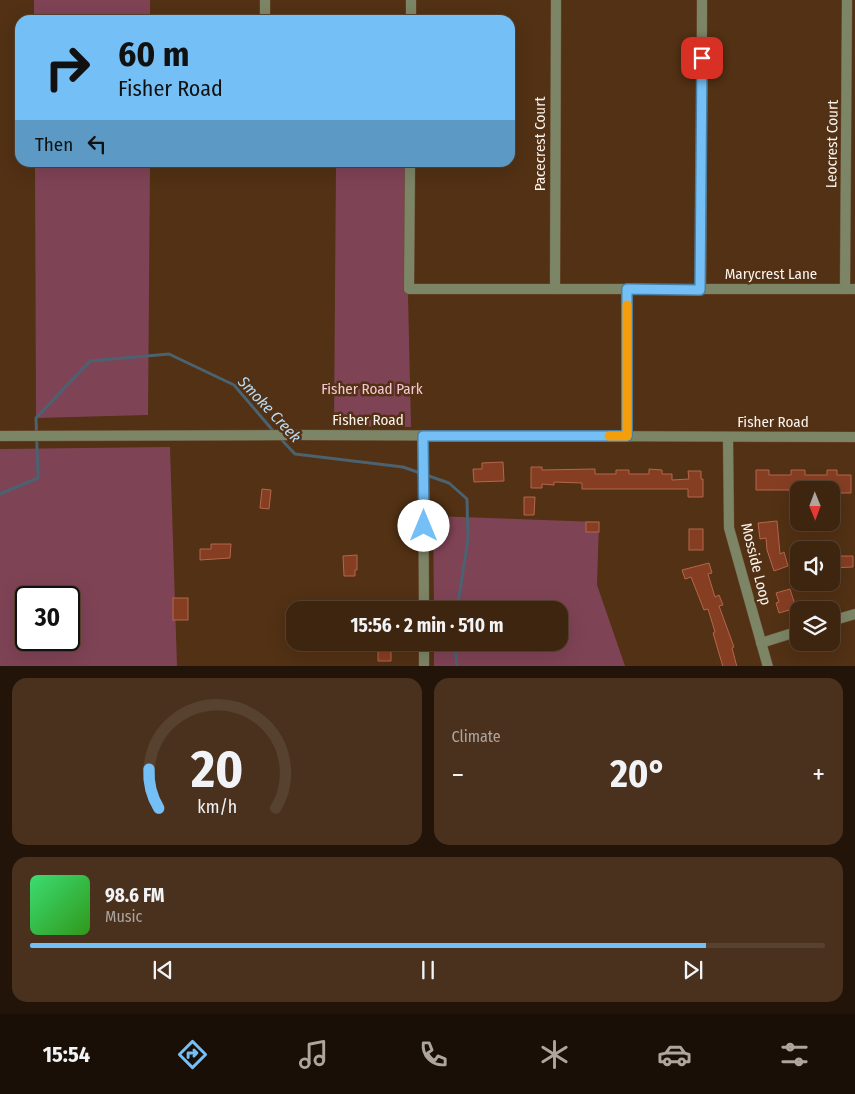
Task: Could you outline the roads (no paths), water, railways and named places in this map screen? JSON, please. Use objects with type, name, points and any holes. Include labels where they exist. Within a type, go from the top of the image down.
[{"type":"street","points":[[265,0],[265,15]]},
{"type":"street","points":[[410,15],[411,0]]},
{"type":"street","name":"Pacecrest Court","points":[[555,289],[556,0]]},
{"type":"street","points":[[700,290],[702,0]]},
{"type":"street","name":"Leocrest Court","points":[[847,0],[850,289]]},
{"type":"street","name":"Marycrest Lane","points":[[410,167],[409,288],[850,289]]},
{"type":"street","points":[[627,289],[627,436]]},
{"type":"street","name":"Fisher Road","points":[[0,436],[297,435],[855,438]]},
{"type":"street","points":[[423,436],[424,601]]},
{"type":"street","name":"Mosside Loop","points":[[728,437],[729,528],[768,666]]},
{"type":"street","points":[[840,618],[855,614]]},
{"type":"street","points":[[761,643],[790,634]]},
{"type":"street","points":[[424,651],[424,666]]},
{"type":"waterway","name":"Smoke Creek","points":[[0,494],[38,478],[36,418],[90,361],[169,354],[234,385],[275,433]]},
{"type":"waterway","name":"Smoke Creek","points":[[279,437],[295,454],[403,467],[449,483],[467,499],[468,539],[458,601]]},
{"type":"waterway","name":"Smoke Creek","points":[[456,651],[457,666]]},
{"type":"park label","name":"Fisher Road Park","points":[[372,389]]}]
